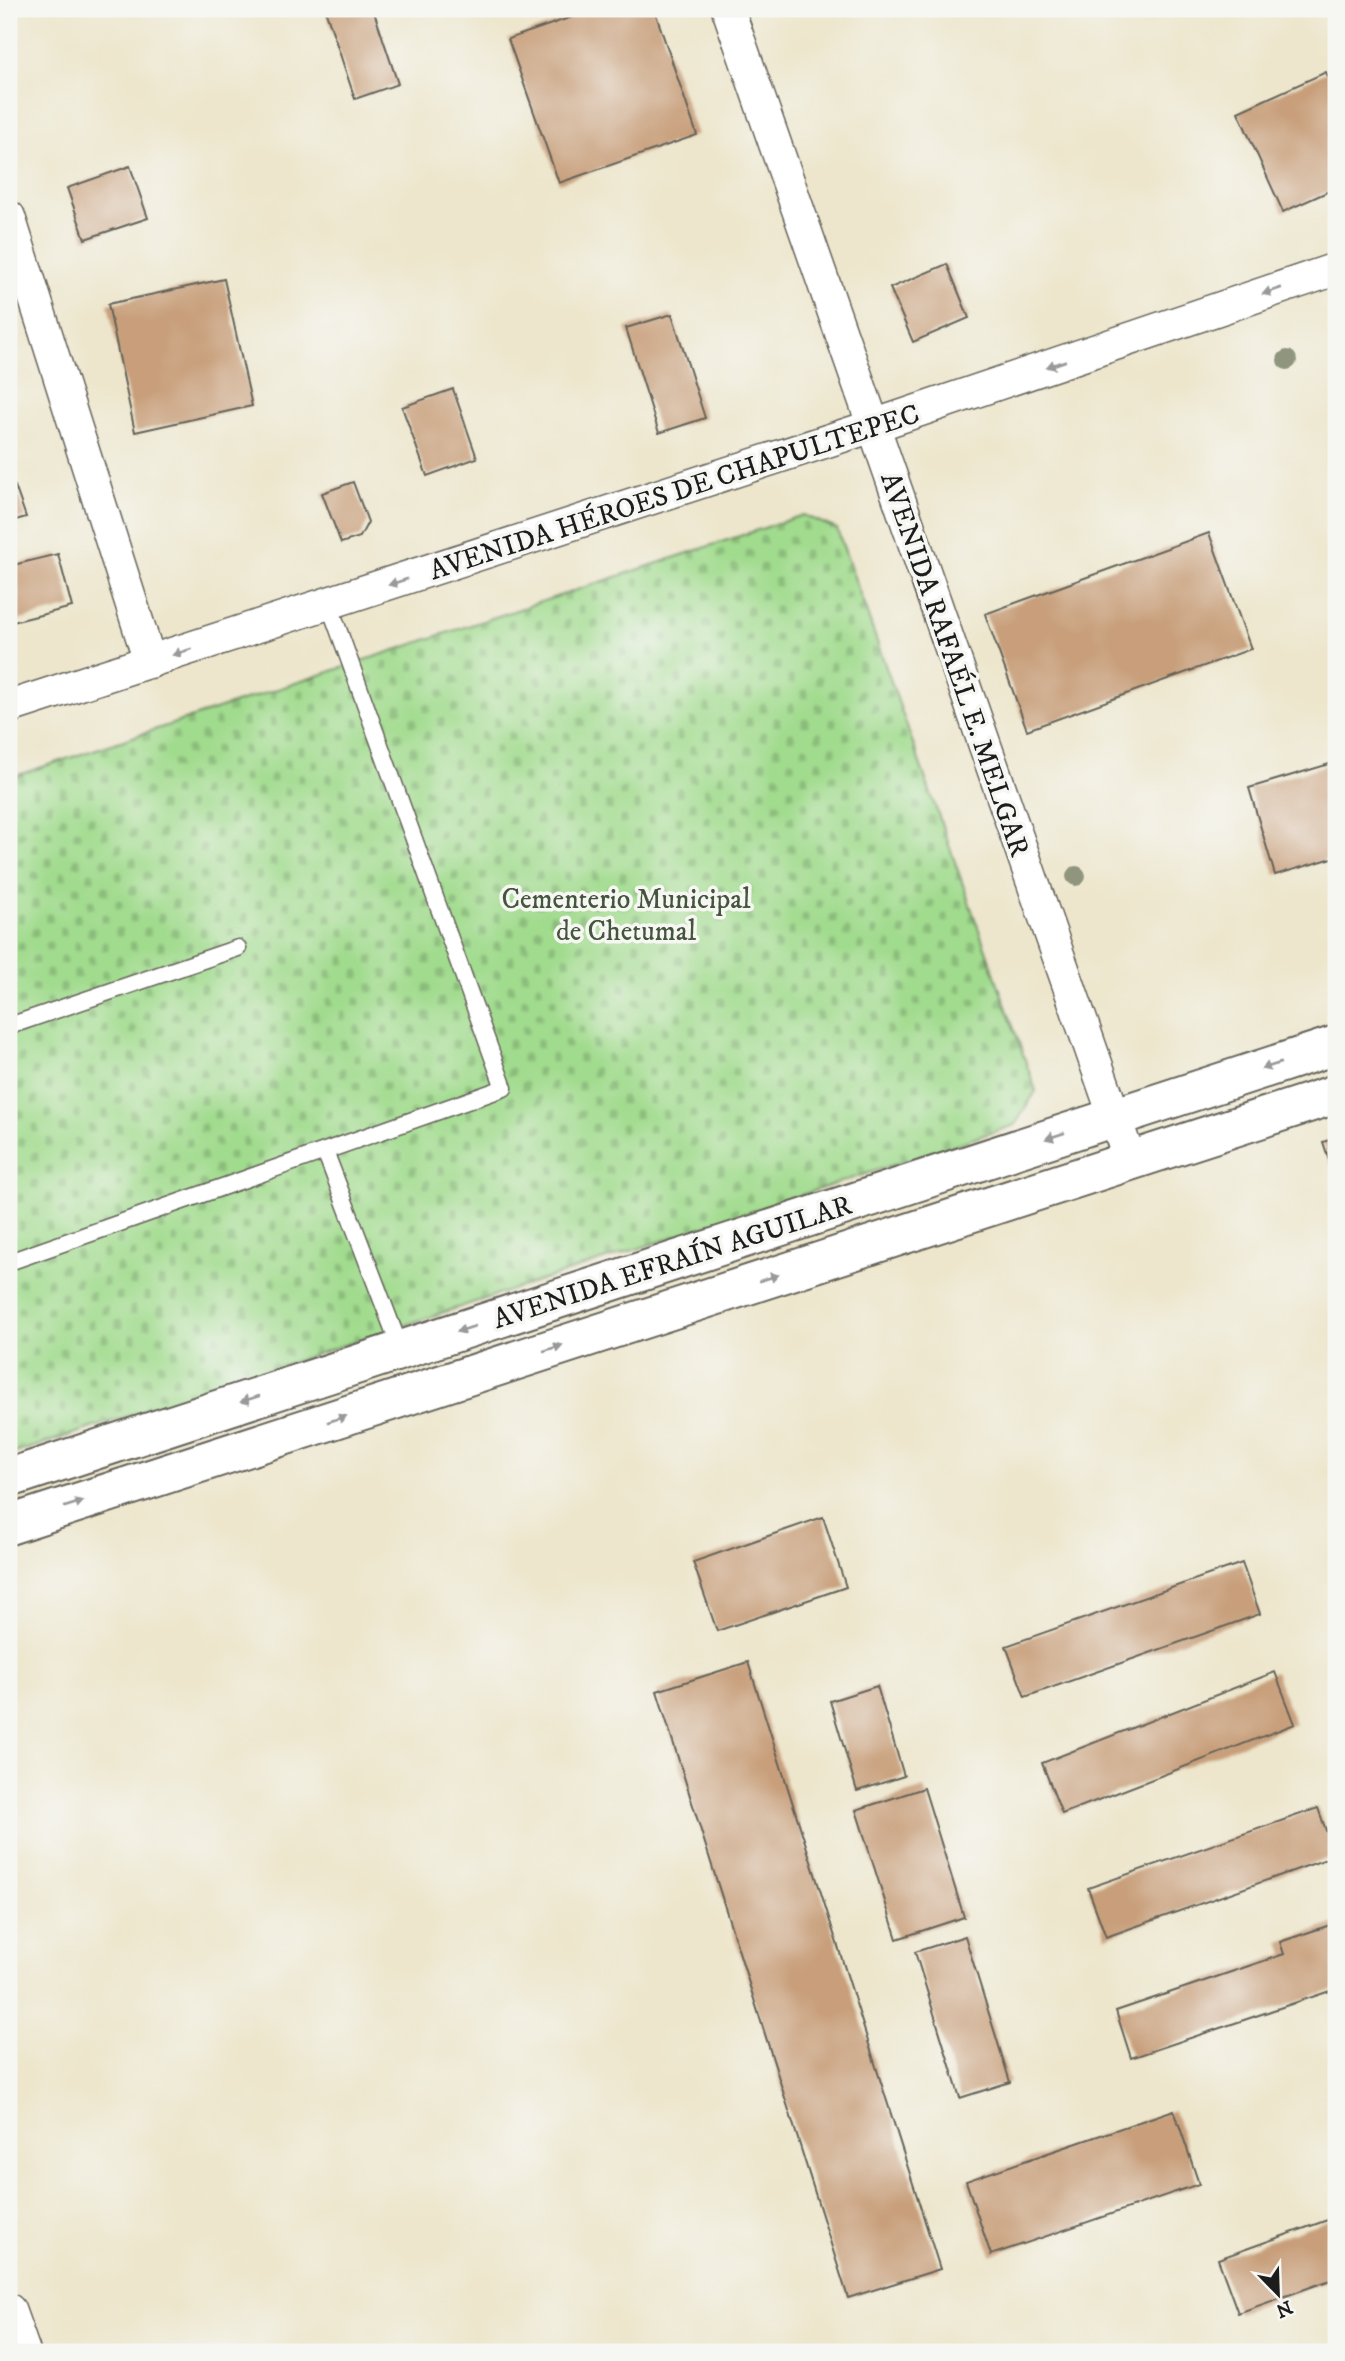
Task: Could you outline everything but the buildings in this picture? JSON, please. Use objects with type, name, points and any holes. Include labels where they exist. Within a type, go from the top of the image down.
[{"type":"main road","name":"AVENIDA EFRAÍN AGUILAR","points":[[9,1478],[1336,1045]]},
{"type":"main road","name":"AVENIDA EFRAÍN AGUILAR","points":[[9,1525],[1336,1094]]},
{"type":"main road","points":[[401,1350],[415,1393]]},
{"type":"street","name":"AVENIDA RAFAÉL E. MELGAR","points":[[728,9],[1130,1161]]},
{"type":"street","points":[[9,217],[150,662]]},
{"type":"street","name":"AVENIDA HÉROES DE CHAPULTEPEC","points":[[9,707],[873,426],[1336,269]]},
{"type":"street","points":[[9,2310],[24,2352]]},
{"type":"lane","points":[[9,1262],[504,1088],[330,604]]},
{"type":"lane","points":[[9,1026],[238,948]]},
{"type":"lane","points":[[325,1151],[401,1350]]},
{"type":"green space","name":"Cementerio Municipal de Chetumal","points":[[803,515],[837,529],[1036,1091],[1015,1125],[9,1455],[9,778]]}]
